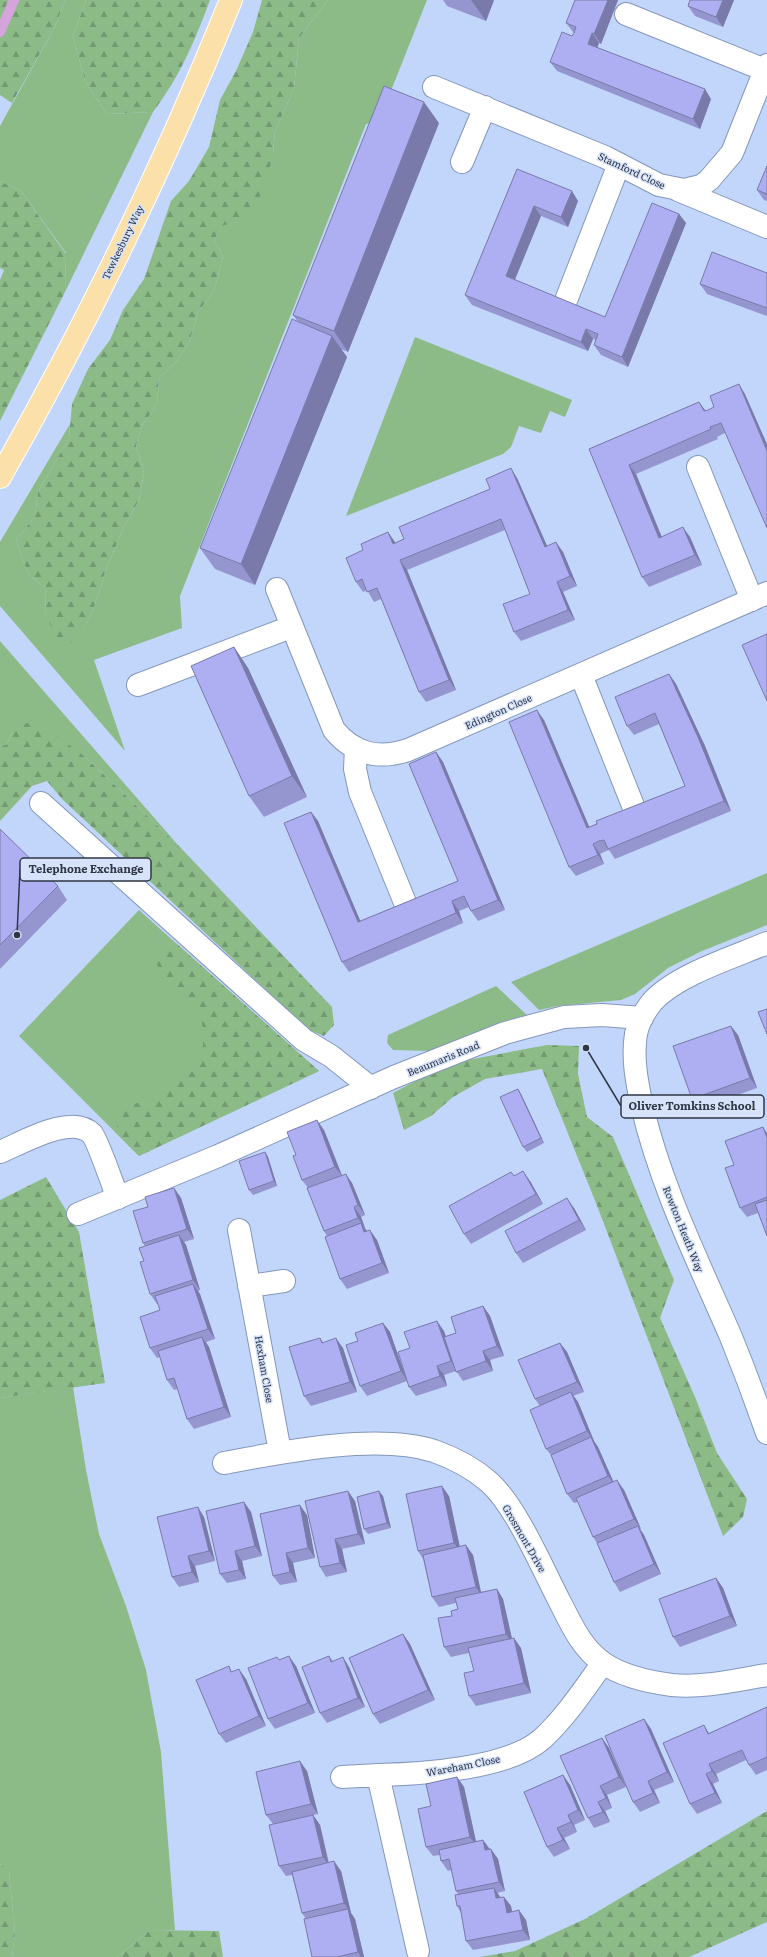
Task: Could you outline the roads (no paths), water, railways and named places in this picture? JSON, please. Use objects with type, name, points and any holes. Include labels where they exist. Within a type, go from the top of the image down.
[{"type":"main road","name":"Tewkesbury Way","points":[[0,477],[49,387],[131,226],[189,100],[231,0]]},
{"type":"street","points":[[626,14],[766,69]]},
{"type":"street","name":"Stamford Close","points":[[434,87],[619,164],[659,185],[677,190],[691,189],[701,186],[709,180],[732,153],[766,69]]},
{"type":"street","points":[[462,162],[485,107]]},
{"type":"street","points":[[565,303],[619,164]]},
{"type":"street","points":[[677,190],[767,227]]},
{"type":"street","points":[[698,467],[759,597]]},
{"type":"street","name":"Edington Close","points":[[277,589],[291,627],[334,730],[348,744],[374,755],[394,755],[759,597]]},
{"type":"street","points":[[138,685],[291,627]]},
{"type":"street","points":[[581,675],[634,808]]},
{"type":"street","points":[[356,748],[355,770],[360,792],[406,906]]},
{"type":"street","points":[[41,803],[304,1040],[320,1051],[331,1056],[371,1088]]},
{"type":"street","points":[[642,1018],[652,1002],[672,986],[693,974],[767,943]]},
{"type":"street","name":"Beaumaris Road","points":[[78,1214],[218,1156],[371,1088],[505,1033],[538,1022],[564,1017],[602,1015],[642,1018]]},
{"type":"street","name":"Rowton Heath Way","points":[[642,1018],[636,1033],[635,1065],[649,1134],[676,1214],[731,1338],[767,1433]]},
{"type":"street","points":[[0,1152],[59,1127],[72,1126],[82,1128],[93,1135],[118,1198]]},
{"type":"street","name":"Hexham Close","points":[[239,1230],[280,1452]]},
{"type":"street","points":[[249,1286],[284,1281]]},
{"type":"street","name":"Grosmont Drive","points":[[224,1463],[280,1452],[354,1445],[387,1444],[432,1450],[464,1464],[490,1483],[504,1501],[521,1528],[575,1633],[589,1650],[603,1663],[633,1677],[672,1685],[712,1684],[767,1675]]},
{"type":"street","name":"Wareham Close","points":[[342,1777],[378,1774],[418,1774],[483,1764],[513,1755],[540,1740],[565,1715],[603,1663]]},
{"type":"street","points":[[378,1774],[418,1950]]},
{"type":"waterway","points":[[0,32],[14,0]]},
{"type":"place","name":"Telephone Exchange","points":[[17,935]]},
{"type":"place","name":"Oliver Tomkins School","points":[[586,1048]]}]
